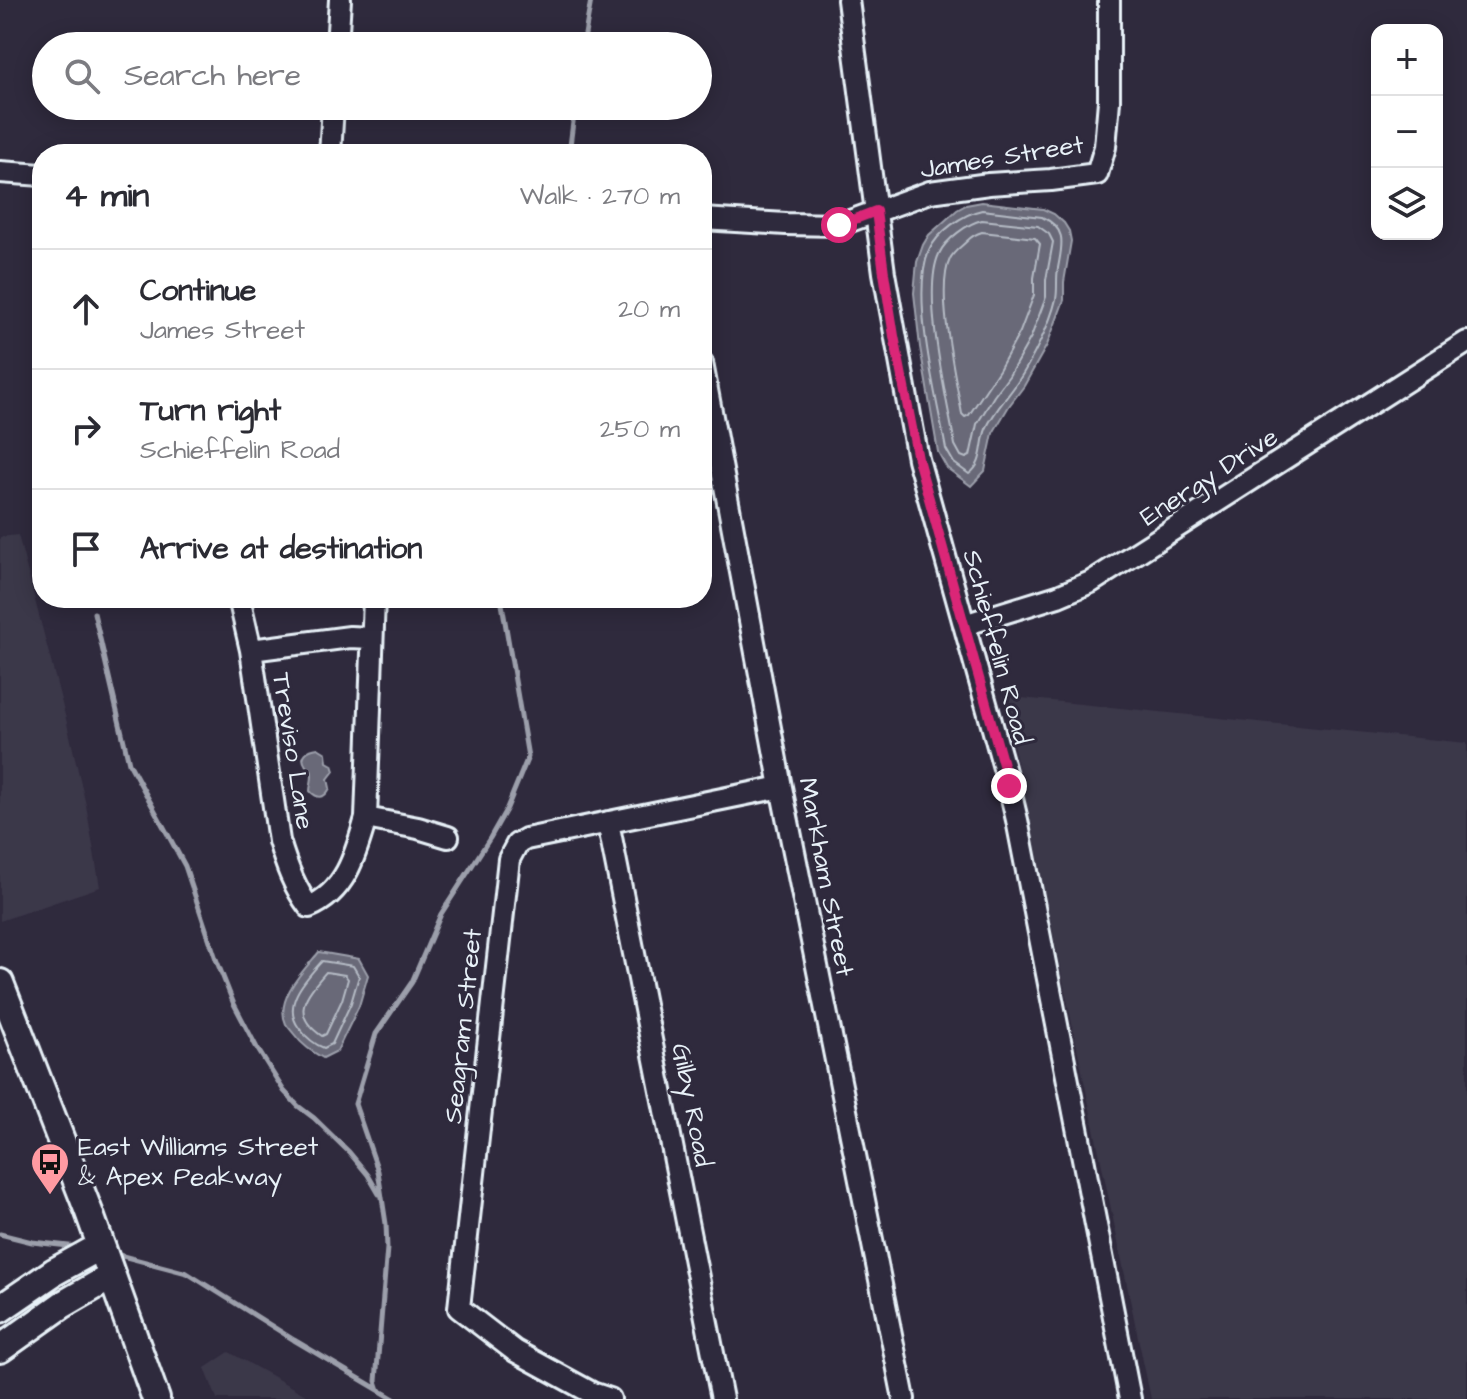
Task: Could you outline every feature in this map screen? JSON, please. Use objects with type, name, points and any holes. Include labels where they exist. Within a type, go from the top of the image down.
[{"type":"main road","points":[[0,983],[156,1399]]},
{"type":"main road","points":[[0,1309],[54,1272],[101,1246]]},
{"type":"main road","points":[[0,1349],[62,1305],[112,1276]]},
{"type":"street","points":[[338,32],[340,0]]},
{"type":"street","name":"Schieffelin Road","points":[[848,0],[892,324],[918,459],[1017,820],[1130,1399]]},
{"type":"street","name":"James Street","points":[[712,220],[839,225],[930,192],[1097,174],[1105,147],[1108,116],[1109,0]]},
{"type":"street","points":[[331,144],[332,120]]},
{"type":"street","points":[[0,172],[32,174]]},
{"type":"street","name":"Energy Drive","points":[[964,625],[1058,596],[1091,582],[1467,342]]},
{"type":"street","name":"Markham Street","points":[[712,417],[781,787],[904,1399]]},
{"type":"street","name":"Treviso Lane","points":[[241,608],[251,650],[279,841],[298,893],[309,907],[322,901],[343,881],[366,818]]},
{"type":"street","points":[[374,608],[366,818],[448,837]]},
{"type":"street","points":[[251,650],[350,637],[372,638]]},
{"type":"street","name":"Seagram Street","points":[[610,1399],[592,1393],[515,1351],[459,1308],[509,859],[517,844],[526,839],[781,787]]},
{"type":"street","name":"Gilby Road","points":[[608,822],[722,1399]]},
{"type":"shaded area","points":[[18,535],[32,589],[32,608],[37,608],[66,719],[86,805],[100,887],[0,921],[0,537]]},
{"type":"shaded area","points":[[1003,696],[1467,743],[1467,1399],[1151,1399]]},
{"type":"shaded area","points":[[229,1352],[313,1399],[217,1399],[205,1368]]},
{"type":"water","points":[[982,202],[1043,209],[1064,223],[1071,241],[1064,300],[1047,345],[993,433],[985,471],[971,486],[947,468],[938,452],[914,293],[917,262],[929,235],[957,210]]},
{"type":"water","points":[[318,748],[326,753],[327,762],[334,771],[328,779],[330,788],[321,797],[310,791],[312,772],[303,759],[308,751]]},
{"type":"water","points":[[319,952],[359,959],[368,975],[359,1006],[337,1051],[323,1058],[300,1041],[286,1024],[283,1014],[287,995]]},
{"type":"waterway","points":[[585,32],[591,0]]},
{"type":"waterway","points":[[570,144],[573,120]]},
{"type":"waterway","points":[[379,1390],[376,1381],[387,1248],[386,1224],[378,1171],[355,1104],[376,1034],[412,982],[441,914],[507,808],[528,757],[503,608]]},
{"type":"waterway","points":[[94,613],[129,763],[185,866],[233,1002],[284,1091],[349,1152],[379,1194]]},
{"type":"waterway","points":[[0,1234],[32,1242],[78,1247]]},
{"type":"waterway","points":[[115,1254],[187,1273],[394,1399]]},
{"type":"place","name":"East Williams Street & Apex Peakway","points":[[50,1196]]},
{"type":"route","points":[[839,225],[876,211],[894,336],[918,459],[1009,786]]}]
